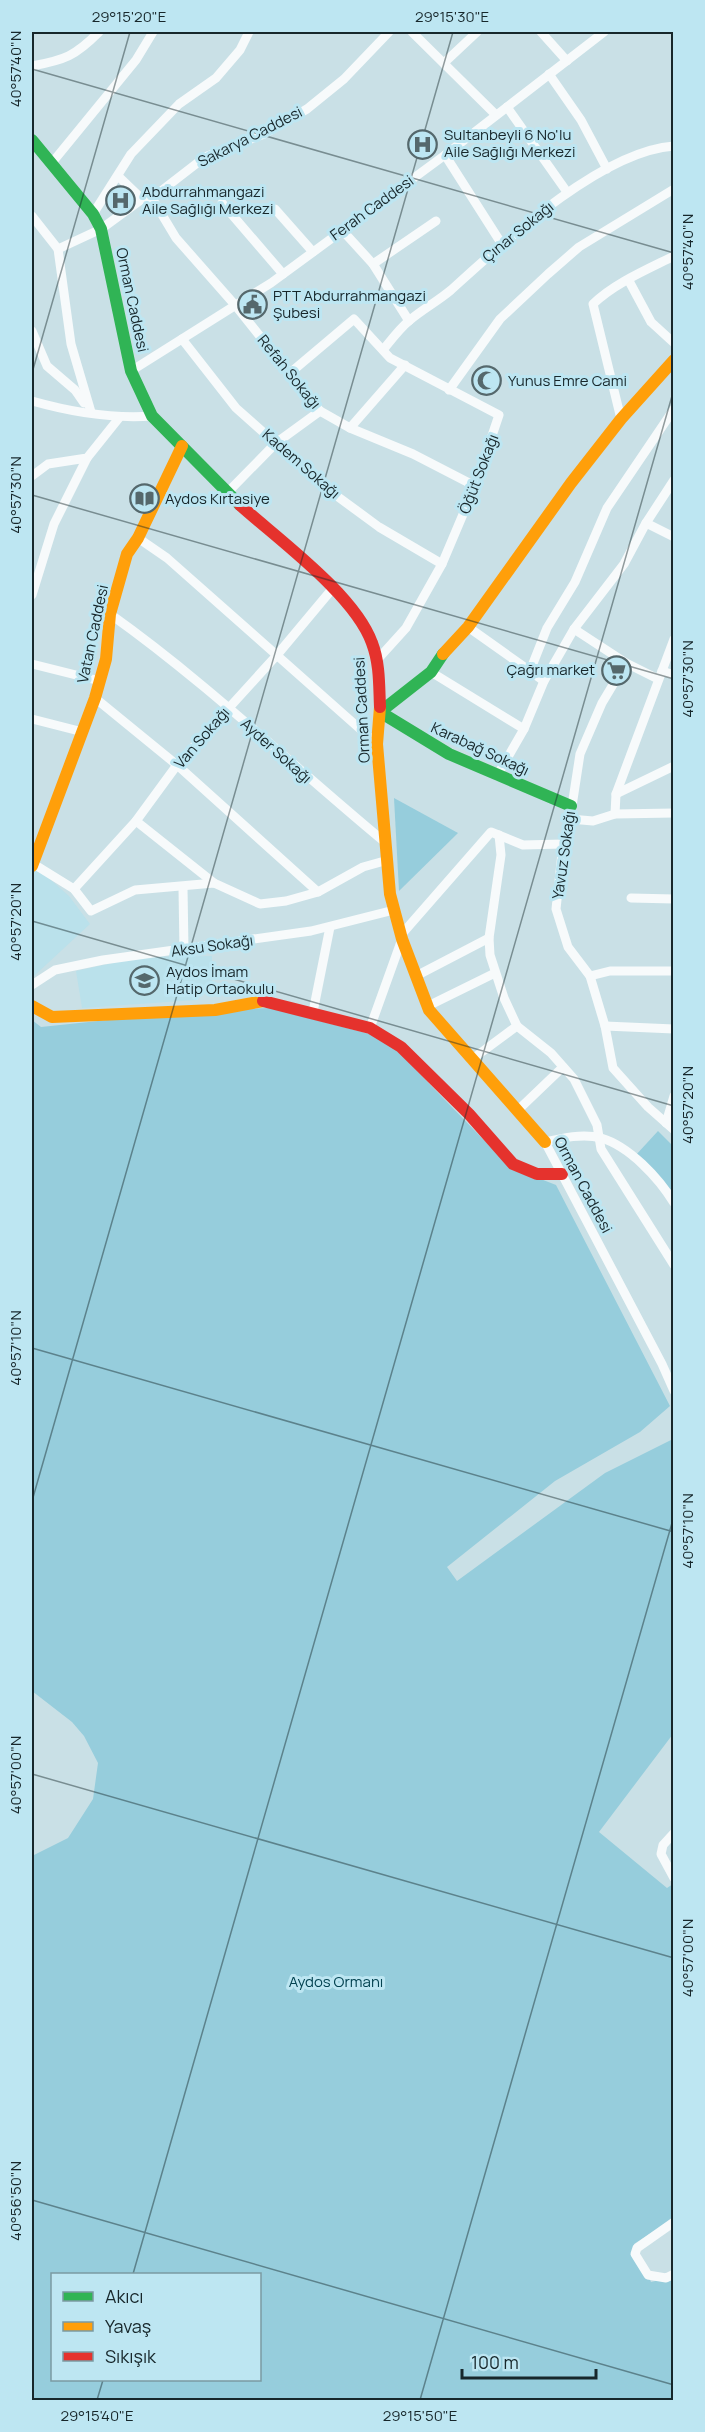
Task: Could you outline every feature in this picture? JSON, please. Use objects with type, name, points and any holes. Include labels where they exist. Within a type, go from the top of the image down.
[{"type":"street","points":[[32,66],[62,61],[77,53],[99,32]]},
{"type":"street","points":[[51,164],[136,60],[153,32]]},
{"type":"street","points":[[93,214],[131,154],[179,104],[216,78],[240,50],[249,32]]},
{"type":"street","name":"Sakarya Caddesi","points":[[58,249],[101,229],[205,157],[264,134],[307,109],[344,79],[389,32]]},
{"type":"street","points":[[412,32],[496,115]]},
{"type":"street","points":[[445,63],[477,32]]},
{"type":"street","points":[[541,32],[567,61]]},
{"type":"street","name":"Ferah Caddesi","points":[[132,371],[283,274],[445,155],[604,32]]},
{"type":"street","points":[[549,74],[581,120],[607,169]]},
{"type":"street","points":[[507,107],[567,192]]},
{"type":"street","name":"Orman Caddesi","points":[[32,140],[93,214],[101,229],[132,371],[152,416],[227,493],[333,588],[359,618],[372,642],[377,660],[380,712],[376,744],[394,910],[401,937],[428,1006],[471,1060],[545,1142],[674,1391]]},
{"type":"street","name":"Çınar Sokağı","points":[[382,350],[408,321],[449,292],[475,267],[504,246],[567,192],[607,169],[656,147],[674,146]]},
{"type":"street","points":[[445,155],[504,246]]},
{"type":"street","name":"Refah Sokağı","points":[[118,176],[147,198],[176,238],[235,305],[320,411],[350,428],[413,454],[475,486]]},
{"type":"street","points":[[449,390],[500,320],[548,274],[579,247],[674,189]]},
{"type":"street","points":[[222,203],[283,274]]},
{"type":"street","points":[[275,209],[313,252]]},
{"type":"street","points":[[32,216],[58,249],[71,344],[91,412]]},
{"type":"street","points":[[373,264],[436,221]]},
{"type":"street","points":[[342,230],[373,264],[408,321]]},
{"type":"street","points":[[621,419],[593,304],[610,287],[629,281],[674,256]]},
{"type":"street","points":[[629,281],[651,322],[674,343]]},
{"type":"street","name":"Öğüt Sokağı","points":[[290,373],[354,319],[390,358],[499,415],[475,486],[442,564],[406,628],[377,660]]},
{"type":"street","points":[[32,331],[47,366],[75,390],[91,412]]},
{"type":"street","name":"Kadem Sokağı","points":[[182,339],[236,408],[326,488],[379,527],[442,564]]},
{"type":"street","points":[[380,712],[431,672],[444,652],[468,627],[571,483],[621,419],[674,360]]},
{"type":"street","points":[[350,428],[405,365]]},
{"type":"street","points":[[32,401],[60,409],[119,418],[152,416]]},
{"type":"street","points":[[530,671],[547,628],[575,582],[607,508],[674,409]]},
{"type":"street","points":[[227,493],[276,443],[320,411]]},
{"type":"street","points":[[32,595],[54,524],[87,458],[119,418]]},
{"type":"street","name":"Vatan Caddesi","points":[[32,864],[95,698],[106,659],[110,614],[127,554],[138,538],[182,446]]},
{"type":"street","points":[[32,476],[48,464],[87,458]]},
{"type":"street","points":[[497,776],[524,729],[544,681],[574,629],[624,564],[646,523],[674,480]]},
{"type":"street","points":[[646,523],[674,537]]},
{"type":"street","points":[[138,538],[175,566],[376,744]]},
{"type":"street","name":"Van Sokağı","points":[[74,889],[136,822],[177,765],[277,656],[333,588]]},
{"type":"street","name":"Ayder Sokağı","points":[[110,614],[160,650],[300,772],[386,843]]},
{"type":"street","points":[[468,627],[544,681]]},
{"type":"street","points":[[574,629],[626,663],[660,675],[674,675]]},
{"type":"street","points":[[615,814],[616,794],[674,639]]},
{"type":"street","name":"Yavuz Sokağı","points":[[626,663],[602,703],[580,754],[570,819],[563,844],[556,909],[568,947],[590,976],[605,1026],[613,1068],[648,1107],[670,1127]]},
{"type":"street","points":[[32,664],[100,681]]},
{"type":"street","points":[[431,672],[524,729]]},
{"type":"street","points":[[95,698],[177,765],[318,892]]},
{"type":"street","name":"Karabağ Sokağı","points":[[380,712],[401,728],[473,766],[571,806]]},
{"type":"street","points":[[32,719],[83,732]]},
{"type":"street","points":[[616,794],[674,766]]},
{"type":"street","points":[[570,819],[593,821],[615,814],[674,813]]},
{"type":"street","points":[[136,822],[214,883],[260,904],[318,892],[363,867],[388,860]]},
{"type":"street","points":[[495,833],[524,845],[563,844]]},
{"type":"street","points":[[370,1028],[401,937],[495,833]]},
{"type":"street","points":[[495,833],[501,855],[489,938],[495,974],[517,1026],[550,1053],[563,1067],[588,1104],[607,1160],[674,1265]]},
{"type":"street","points":[[32,864],[74,889],[92,911],[135,890],[183,888],[214,883]]},
{"type":"street","points":[[183,888],[184,951]]},
{"type":"street","points":[[631,898],[674,899]]},
{"type":"street","name":"Aksu Sokağı","points":[[32,985],[55,970],[103,960],[184,951],[330,927],[394,910]]},
{"type":"street","points":[[313,1012],[330,927]]},
{"type":"street","points":[[416,976],[489,938]]},
{"type":"street","points":[[590,976],[610,971],[674,971]]},
{"type":"street","points":[[428,1006],[495,974]]},
{"type":"street","points":[[32,1006],[52,1017],[215,1010],[266,1001],[370,1028],[401,1047],[470,1114],[513,1164],[537,1174],[562,1174]]},
{"type":"street","points":[[471,1060],[517,1026]]},
{"type":"street","points":[[605,1026],[674,1029]]},
{"type":"street","points":[[517,1111],[563,1067]]},
{"type":"street","points":[[670,1127],[673,1098]]},
{"type":"street","points":[[545,1142],[562,1138],[598,1137],[616,1145],[659,1182],[674,1203]]},
{"type":"street","points":[[674,1833],[663,1845],[661,1854],[674,1878]]},
{"type":"street","points":[[674,2222],[637,2248],[635,2254],[648,2276],[666,2278],[674,2274]]},
{"type":"shaded area","points":[[36,867],[69,896],[90,924],[34,976],[32,972],[32,874]]},
{"type":"shaded area","name":"Aydos İmam Hatip Ortaokulu","points":[[212,956],[212,992],[197,992],[196,1000],[82,1008],[76,971],[141,957]]},
{"type":"green space","points":[[394,798],[458,833],[399,891]]},
{"type":"green space","name":"Aydos Ormanı","points":[[270,1008],[385,1038],[510,1167],[556,1185],[670,1406],[640,1432],[555,1481],[447,1567],[457,1581],[605,1473],[673,1439],[673,1734],[599,1832],[667,1888],[673,1884],[673,2219],[634,2244],[651,2282],[673,2277],[673,2400],[32,2400],[32,1856],[68,1838],[93,1799],[98,1763],[84,1736],[72,1722],[32,1691],[32,1020],[41,1027],[203,1010]]},
{"type":"green space","points":[[658,1131],[673,1146],[673,1194],[635,1156]]},
{"type":"traffic: fast","points":[[32,140],[93,214],[101,229],[131,371],[152,416],[240,505]]},
{"type":"traffic: fast","points":[[443,654],[431,672],[380,712],[449,754],[571,806]]},
{"type":"traffic: slow","points":[[443,654],[468,627],[571,483],[621,419],[674,360]]},
{"type":"traffic: slow","points":[[32,866],[95,698],[106,659],[110,614],[127,554],[138,538],[182,446]]},
{"type":"traffic: slow","points":[[380,707],[377,744],[390,894],[402,939],[429,1010],[545,1142]]},
{"type":"traffic: slow","points":[[32,1006],[52,1017],[215,1010],[263,1001]]},
{"type":"traffic: jam","points":[[240,505],[314,569],[350,606],[372,643],[379,675],[380,707]]},
{"type":"traffic: jam","points":[[263,1001],[370,1028],[401,1047],[469,1114],[513,1164],[537,1174],[562,1174]]},
{"type":"place","name":"Sultanbeyli 6 No'lu Aile Sağlığı Merkezi","points":[[423,144]]},
{"type":"place","name":"Abdurrahmangazi Aile Sağlığı Merkezi","points":[[121,201]]},
{"type":"place","name":"PTT Abdurrahmangazi Şubesi","points":[[252,305]]},
{"type":"place","name":"Yunus Emre Cami","points":[[487,381]]},
{"type":"place","name":"Aydos Kırtasiye","points":[[144,499]]},
{"type":"place","name":"Çağrı market","points":[[616,670]]},
{"type":"place","name":"Aydos İmam Hatip Ortaokulu","points":[[145,981]]}]
